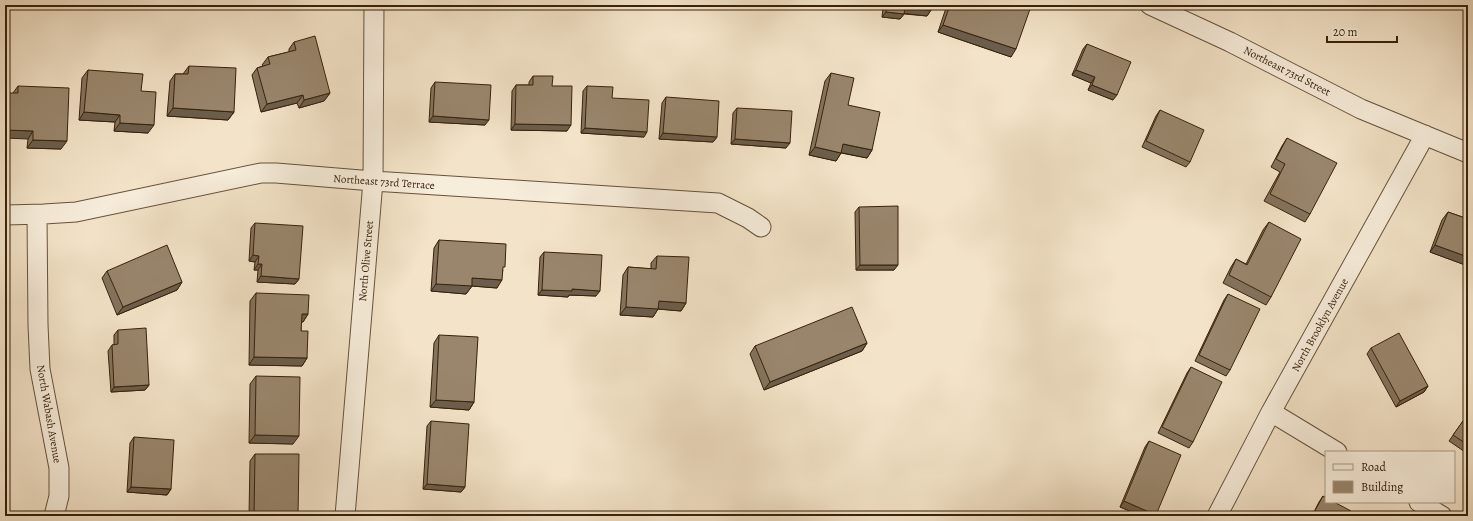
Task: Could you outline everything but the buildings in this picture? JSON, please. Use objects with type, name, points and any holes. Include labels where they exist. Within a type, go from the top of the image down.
[{"type":"street","name":"North Olive Street","points":[[345,516],[373,181],[374,5]]},
{"type":"street","name":"Northeast 73rd Street","points":[[1150,5],[1230,42],[1361,109],[1468,153]]},
{"type":"street","name":"North Brooklyn Avenue","points":[[1217,516],[1271,412],[1425,135]]},
{"type":"street","name":"Northeast 73rd Terrace","points":[[5,215],[37,215],[76,212],[261,173],[276,173],[373,181],[718,203],[743,215],[761,227]]},
{"type":"street","name":"North Wabash Avenue","points":[[37,215],[40,369],[59,468],[59,496],[54,516]]},
{"type":"street","points":[[1271,412],[1335,451]]},
{"type":"street","points":[[1421,503],[1442,516]]}]
